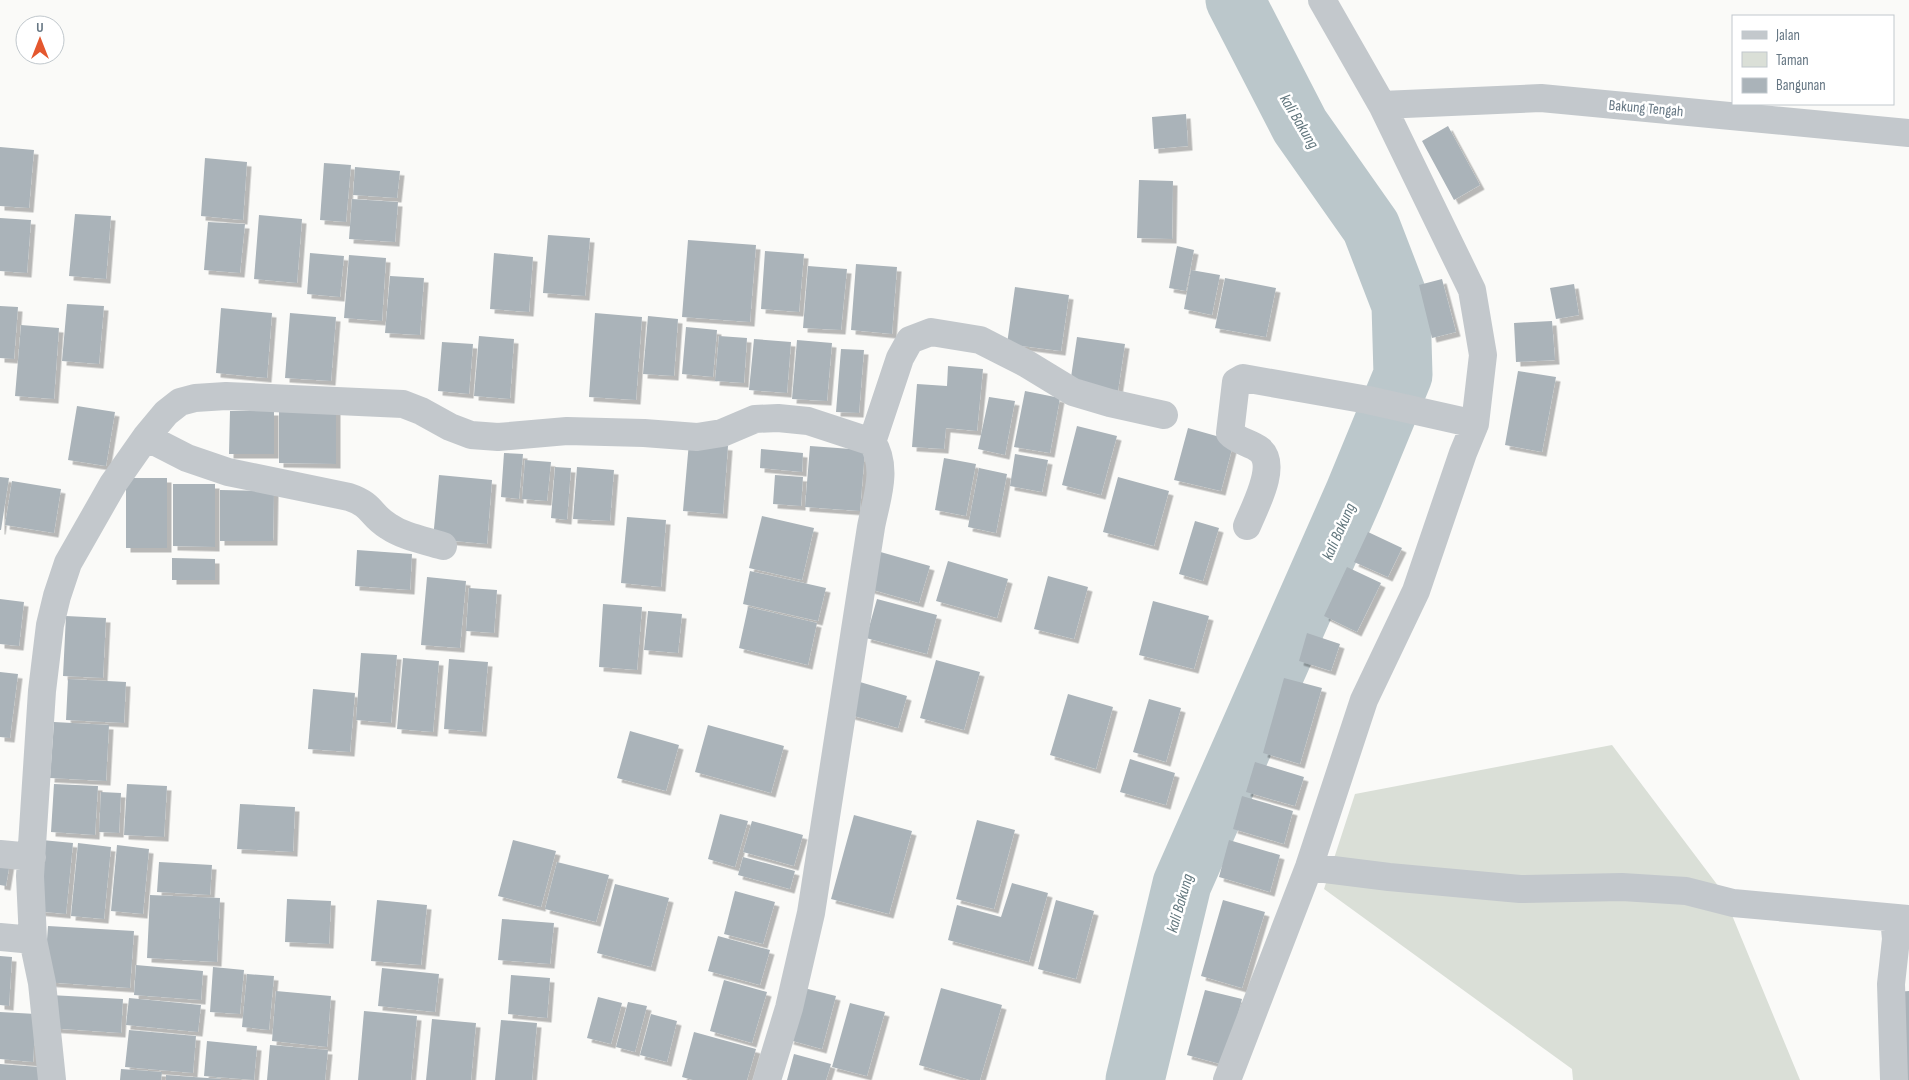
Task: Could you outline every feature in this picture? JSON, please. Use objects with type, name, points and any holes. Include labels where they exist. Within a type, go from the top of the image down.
[{"type":"street","points":[[1227,1080],[1309,867],[1364,700],[1416,591],[1463,453],[1475,424],[1483,355],[1472,290],[1382,106],[1322,0]]},
{"type":"street","name":"Bakung Tengah","points":[[1382,106],[1541,98],[1909,133]]},
{"type":"street","points":[[872,442],[900,358],[910,340],[932,332],[980,340],[1027,364],[1073,392],[1110,403],[1164,415]]},
{"type":"street","points":[[1247,526],[1268,473],[1268,463],[1260,450],[1230,433],[1236,382],[1243,378],[1379,402],[1475,424]]},
{"type":"street","points":[[52,1080],[42,983],[32,940],[30,876],[42,691],[50,625],[57,596],[68,564],[113,484],[146,437],[166,413],[180,402],[195,398],[226,396],[402,404],[421,411],[450,427],[472,435],[498,437],[567,431],[644,433],[697,437],[722,433],[755,419],[778,418],[808,421],[872,442],[881,461],[880,477],[811,913],[789,1008],[767,1080]]},
{"type":"street","points":[[146,437],[187,458],[228,472],[362,501],[387,526],[403,534],[443,546]]},
{"type":"street","points":[[0,854],[32,857]]},
{"type":"street","points":[[1309,867],[1389,877],[1520,888],[1622,887],[1686,891],[1733,902],[1901,918],[1896,938],[1891,984],[1894,1080]]},
{"type":"street","points":[[0,937],[32,940]]},
{"type":"green space","points":[[1612,745],[1722,891],[1800,1080],[1573,1080],[1572,1069],[1324,889],[1355,794]]},
{"type":"building","points":[[1186,114],[1188,146],[1154,149],[1152,117]]},
{"type":"building","points":[[1448,126],[1480,185],[1454,200],[1422,141]]},
{"type":"building","points":[[0,147],[34,150],[29,208],[0,206]]},
{"type":"building","points":[[205,158],[247,162],[243,220],[201,216]]},
{"type":"building","points":[[324,163],[351,165],[346,222],[320,220]]},
{"type":"building","points":[[355,167],[400,171],[397,198],[353,195]]},
{"type":"building","points":[[1139,180],[1173,181],[1172,239],[1137,238]]},
{"type":"building","points":[[352,199],[398,202],[395,242],[349,239]]},
{"type":"building","points":[[75,214],[111,216],[106,279],[69,276]]},
{"type":"building","points":[[259,215],[302,219],[297,283],[254,279]]},
{"type":"building","points":[[0,218],[31,220],[27,273],[0,271]]},
{"type":"building","points":[[208,222],[245,224],[240,273],[204,270]]},
{"type":"building","points":[[548,235],[590,238],[585,296],[543,293]]},
{"type":"building","points":[[688,240],[756,245],[750,322],[682,317]]},
{"type":"building","points":[[1177,246],[1194,250],[1186,291],[1169,288]]},
{"type":"building","points":[[765,251],[804,254],[799,312],[761,309]]},
{"type":"building","points":[[310,253],[344,256],[340,297],[307,294]]},
{"type":"building","points":[[494,253],[533,257],[529,312],[490,309]]},
{"type":"building","points":[[349,255],[386,258],[382,321],[344,318]]},
{"type":"building","points":[[856,264],[897,267],[892,334],[851,330]]},
{"type":"building","points":[[808,266],[847,269],[841,330],[803,328]]},
{"type":"building","points":[[1191,270],[1220,275],[1212,315],[1184,309]]},
{"type":"building","points":[[390,276],[424,278],[420,335],[385,333]]},
{"type":"building","points":[[1225,278],[1276,288],[1266,337],[1215,328]]},
{"type":"building","points":[[1442,279],[1456,332],[1432,338],[1419,285]]},
{"type":"building","points":[[1574,284],[1579,315],[1556,319],[1550,288]]},
{"type":"building","points":[[1015,287],[1069,295],[1061,351],[1007,344]]},
{"type":"building","points":[[67,304],[104,306],[99,364],[62,361]]},
{"type":"building","points":[[0,306],[18,307],[14,359],[0,358]]},
{"type":"building","points":[[221,308],[272,313],[267,378],[216,373]]},
{"type":"building","points":[[290,313],[336,317],[331,381],[285,378]]},
{"type":"building","points":[[595,313],[642,317],[636,400],[589,397]]},
{"type":"building","points":[[648,316],[678,319],[674,376],[643,374]]},
{"type":"building","points":[[1552,321],[1555,360],[1516,362],[1514,323]]},
{"type":"building","points":[[21,325],[59,328],[54,399],[15,396]]},
{"type":"building","points":[[686,327],[717,330],[713,377],[682,374]]},
{"type":"building","points":[[479,336],[514,339],[510,399],[474,396]]},
{"type":"building","points":[[719,336],[747,338],[744,383],[715,381]]},
{"type":"building","points":[[1077,337],[1125,344],[1118,391],[1070,384]]},
{"type":"building","points":[[754,339],[791,342],[787,393],[749,390]]},
{"type":"building","points":[[797,340],[832,343],[827,401],[792,399]]},
{"type":"building","points":[[442,342],[473,344],[469,394],[438,391]]},
{"type":"building","points":[[841,349],[864,350],[859,413],[836,412]]},
{"type":"building","points":[[948,366],[983,369],[977,431],[946,428],[944,449],[912,447],[917,384],[947,386]]},
{"type":"building","points":[[1518,371],[1556,377],[1542,452],[1505,445]]},
{"type":"building","points":[[1025,391],[1060,398],[1050,453],[1014,447]]},
{"type":"building","points":[[989,397],[1015,401],[1005,455],[978,449]]},
{"type":"building","points":[[77,406],[115,412],[106,466],[68,460]]},
{"type":"building","points":[[279,409],[336,409],[336,464],[279,463]]},
{"type":"building","points":[[230,411],[274,411],[274,454],[229,454]]},
{"type":"building","points":[[1077,426],[1117,436],[1101,495],[1062,485]]},
{"type":"building","points":[[1188,428],[1234,441],[1221,491],[1174,480]]},
{"type":"building","points":[[689,442],[728,446],[723,514],[683,511]]},
{"type":"building","points":[[810,446],[865,450],[860,511],[805,507]]},
{"type":"building","points":[[761,449],[803,453],[802,472],[760,468]]},
{"type":"building","points":[[504,453],[523,454],[519,499],[501,497]]},
{"type":"building","points":[[1015,454],[1048,460],[1042,492],[1010,486]]},
{"type":"building","points":[[944,458],[976,464],[966,516],[935,510]]},
{"type":"building","points":[[525,460],[551,462],[547,501],[522,499]]},
{"type":"building","points":[[555,467],[571,468],[567,520],[551,518]]},
{"type":"building","points":[[577,467],[614,470],[610,521],[573,519]]},
{"type":"building","points":[[979,468],[1007,474],[996,533],[968,527]]},
{"type":"building","points":[[439,475],[492,480],[487,544],[433,539]]},
{"type":"building","points":[[775,475],[803,477],[801,506],[773,504]]},
{"type":"building","points":[[0,477],[9,478],[1,530],[0,530]]},
{"type":"building","points":[[1118,477],[1169,491],[1154,546],[1103,532]]},
{"type":"building","points":[[126,478],[167,478],[167,548],[126,548]]},
{"type":"building","points":[[12,481],[61,489],[54,533],[5,525]]},
{"type":"building","points":[[173,484],[215,484],[215,547],[173,546]]},
{"type":"building","points":[[220,490],[274,491],[273,541],[220,541]]},
{"type":"building","points":[[762,516],[814,528],[802,580],[749,568]]},
{"type":"building","points":[[627,517],[666,520],[661,587],[621,583]]},
{"type":"building","points":[[1195,521],[1219,528],[1203,581],[1179,574]]},
{"type":"building","points":[[1368,532],[1402,548],[1388,577],[1354,562]]},
{"type":"building","points":[[357,550],[412,554],[410,590],[355,586]]},
{"type":"building","points":[[877,551],[930,566],[919,603],[866,588]]},
{"type":"building","points":[[172,558],[215,559],[215,580],[172,580]]},
{"type":"building","points":[[948,561],[1008,579],[997,618],[936,601]]},
{"type":"building","points":[[1347,567],[1381,583],[1357,632],[1324,616]]},
{"type":"building","points":[[750,571],[826,588],[818,621],[743,604]]},
{"type":"building","points":[[1048,576],[1088,587],[1074,639],[1034,629]]},
{"type":"building","points":[[427,577],[466,581],[460,648],[421,645]]},
{"type":"building","points":[[469,588],[497,590],[494,633],[466,631]]},
{"type":"building","points":[[0,599],[24,602],[19,646],[0,644]]},
{"type":"building","points":[[877,599],[937,615],[927,654],[866,638]]},
{"type":"building","points":[[1153,601],[1209,616],[1194,669],[1139,655]]},
{"type":"building","points":[[603,604],[642,607],[637,670],[599,667]]},
{"type":"building","points":[[748,607],[817,623],[808,665],[739,648]]},
{"type":"building","points":[[648,611],[682,614],[678,653],[644,650]]},
{"type":"building","points":[[66,616],[106,618],[103,678],[63,676]]},
{"type":"building","points":[[1307,633],[1340,644],[1331,671],[1299,661]]},
{"type":"building","points":[[361,653],[397,655],[391,723],[356,720]]},
{"type":"building","points":[[403,658],[439,661],[433,732],[397,729]]},
{"type":"building","points":[[449,659],[488,662],[482,732],[444,729]]},
{"type":"building","points":[[936,660],[980,672],[964,730],[920,718]]},
{"type":"building","points":[[0,672],[18,674],[10,738],[0,737]]},
{"type":"building","points":[[1284,678],[1322,688],[1300,764],[1263,753]]},
{"type":"building","points":[[68,679],[126,682],[124,723],[66,720]]},
{"type":"building","points":[[860,682],[907,696],[898,728],[850,715]]},
{"type":"building","points":[[313,689],[355,693],[350,752],[308,749]]},
{"type":"building","points":[[1068,694],[1113,707],[1096,769],[1050,755]]},
{"type":"building","points":[[1149,699],[1181,708],[1166,762],[1133,752]]},
{"type":"building","points":[[54,722],[109,725],[106,781],[50,778]]},
{"type":"building","points":[[708,725],[784,746],[771,793],[695,772]]},
{"type":"building","points":[[630,731],[679,745],[666,791],[617,778]]},
{"type":"building","points":[[1130,759],[1175,773],[1166,805],[1120,792]]},
{"type":"building","points":[[1255,762],[1304,777],[1295,806],[1246,792]]},
{"type":"building","points":[[54,784],[98,786],[95,835],[51,832]]},
{"type":"building","points":[[127,784],[167,786],[164,837],[124,835]]},
{"type":"building","points":[[101,792],[121,793],[119,833],[99,832]]},
{"type":"building","points":[[1242,796],[1293,811],[1284,844],[1233,829]]},
{"type":"building","points":[[240,804],[295,807],[293,852],[237,849]]},
{"type":"building","points":[[720,814],[748,821],[735,867],[708,859]]},
{"type":"building","points":[[854,815],[912,831],[889,914],[831,899]]},
{"type":"building","points":[[977,820],[1015,830],[994,909],[956,899]]},
{"type":"building","points":[[752,821],[803,835],[794,866],[743,852]]},
{"type":"building","points":[[42,840],[73,843],[66,914],[35,911]]},
{"type":"building","points":[[513,840],[556,851],[541,907],[498,896]]},
{"type":"building","points":[[1229,840],[1280,855],[1270,892],[1219,877]]},
{"type":"building","points":[[0,842],[13,844],[6,886],[0,885]]},
{"type":"building","points":[[78,843],[111,847],[104,919],[71,916]]},
{"type":"building","points":[[117,845],[149,849],[143,914],[111,911]]},
{"type":"building","points":[[743,857],[795,871],[790,889],[738,875]]},
{"type":"building","points":[[159,862],[212,865],[210,895],[157,892]]},
{"type":"building","points":[[557,862],[609,875],[596,922],[545,909]]},
{"type":"building","points":[[1012,883],[1048,893],[1029,962],[948,940],[957,905],[1001,917]]},
{"type":"building","points":[[615,884],[669,898],[651,967],[597,953]]},
{"type":"building","points":[[735,891],[775,902],[763,944],[724,934]]},
{"type":"building","points":[[150,895],[220,898],[217,962],[147,958]]},
{"type":"building","points":[[287,899],[331,901],[329,944],[285,942]]},
{"type":"building","points":[[377,900],[427,905],[421,965],[371,961]]},
{"type":"building","points":[[1056,900],[1094,911],[1076,979],[1038,969]]},
{"type":"building","points":[[1223,900],[1265,912],[1242,988],[1201,976]]},
{"type":"building","points":[[502,919],[554,923],[550,964],[498,960]]},
{"type":"building","points":[[48,926],[134,931],[130,988],[44,982]]},
{"type":"building","points":[[718,936],[770,950],[760,985],[708,971]]},
{"type":"building","points":[[0,956],[12,957],[9,1006],[0,1005]]},
{"type":"building","points":[[136,965],[203,971],[201,1000],[134,995]]},
{"type":"building","points":[[213,967],[244,970],[240,1014],[210,1012]]},
{"type":"building","points":[[382,968],[439,974],[435,1012],[378,1006]]},
{"type":"building","points":[[247,974],[274,976],[269,1030],[242,1027]]},
{"type":"building","points":[[511,975],[550,978],[547,1018],[508,1014]]},
{"type":"building","points":[[724,980],[767,992],[752,1043],[710,1031]]},
{"type":"building","points":[[804,988],[836,996],[822,1049],[789,1040]]},
{"type":"building","points":[[941,988],[1002,1005],[980,1080],[970,1080],[919,1065]]},
{"type":"building","points":[[1205,990],[1242,999],[1224,1065],[1187,1055]]},
{"type":"building","points":[[276,991],[331,996],[327,1047],[272,1041]]},
{"type":"building","points":[[1909,991],[1909,1080],[1901,1080],[1895,992]]},
{"type":"building","points":[[50,995],[123,999],[121,1033],[48,1028]]},
{"type":"building","points":[[598,997],[622,1003],[611,1044],[587,1038]]},
{"type":"building","points":[[129,998],[201,1005],[198,1032],[126,1025]]},
{"type":"building","points":[[628,1002],[647,1006],[635,1052],[616,1047]]},
{"type":"building","points":[[850,1003],[885,1012],[867,1076],[832,1067]]},
{"type":"building","points":[[364,1011],[417,1016],[411,1080],[358,1080]]},
{"type":"building","points":[[0,1012],[36,1014],[33,1062],[0,1059]]},
{"type":"building","points":[[651,1014],[677,1021],[667,1062],[640,1055]]},
{"type":"building","points":[[432,1019],[476,1023],[471,1080],[426,1080]]},
{"type":"building","points":[[501,1020],[537,1023],[532,1080],[495,1080]]},
{"type":"building","points":[[129,1030],[196,1036],[193,1073],[125,1067]]},
{"type":"building","points":[[694,1032],[756,1049],[747,1080],[693,1080],[682,1077]]},
{"type":"building","points":[[207,1041],[257,1046],[254,1080],[204,1076]]},
{"type":"building","points":[[270,1045],[328,1050],[325,1080],[267,1080]]},
{"type":"building","points":[[794,1054],[831,1064],[826,1080],[787,1080]]},
{"type":"building","points":[[0,1064],[39,1067],[38,1080],[0,1080]]},
{"type":"building","points":[[121,1069],[162,1072],[161,1080],[120,1080]]},
{"type":"building","points":[[166,1075],[221,1079],[221,1080],[166,1080]]},
{"type":"waterway","name":"kali Bakung","points":[[1135,1080],[1182,884],[1354,494],[1403,375],[1401,305],[1371,227],[1300,126],[1235,0]]}]
